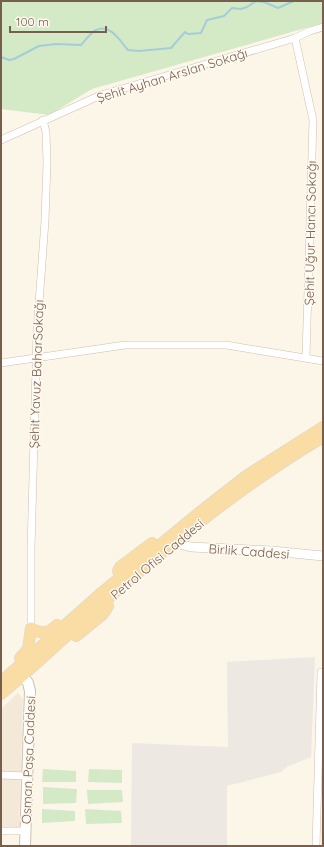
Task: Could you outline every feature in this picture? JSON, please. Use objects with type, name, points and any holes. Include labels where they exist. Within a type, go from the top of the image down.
[{"type":"main road","points":[[124,580],[118,571],[125,563],[246,476],[323,427]]},
{"type":"main road","name":"Petrol Ofisi Caddesi","points":[[1,682],[124,580],[176,542],[234,496],[304,448],[323,437]]},
{"type":"main road","points":[[1,678],[26,653],[30,643],[31,628],[41,633],[46,633],[94,594],[103,598],[108,606],[100,617],[66,645],[1,694]]},
{"type":"main road","name":"Osman Paşa Caddesi","points":[[23,676],[28,683],[30,691],[25,846]]},
{"type":"street","name":"Şehit Ayhan Arslan Sokağı","points":[[1,140],[101,95],[295,38],[323,27]]},
{"type":"street","name":"Şehit Uğur Hancı Sokağı","points":[[295,38],[313,120],[306,357]]},
{"type":"street","name":"Şehit Yavuz BaharSokağı","points":[[31,628],[31,542],[36,358],[47,169],[46,132],[43,120]]},
{"type":"street","points":[[1,363],[125,345],[145,344],[226,345],[323,361]]},
{"type":"street","name":"Birlik Caddesi","points":[[176,542],[191,547],[272,551],[323,556]]},
{"type":"street","points":[[316,846],[321,753],[321,672],[323,672]]},
{"type":"street","points":[[1,775],[27,776]]},
{"type":"street","points":[[1,831],[25,831]]},
{"type":"shaded area","points":[[315,657],[311,757],[287,767],[281,772],[227,786],[227,846],[131,846],[132,743],[228,747],[227,662]]},
{"type":"shaded area","points":[[18,693],[23,700],[19,827],[1,828],[1,709]]},
{"type":"shaded area","points":[[323,756],[323,846],[321,846]]},
{"type":"green space","points":[[1,1],[323,1],[323,23],[92,89],[49,115],[1,109]]},
{"type":"green space","points":[[43,769],[76,771],[76,782],[42,782]]},
{"type":"green space","points":[[89,769],[122,770],[122,783],[88,782]]},
{"type":"green space","points":[[43,787],[77,789],[76,803],[43,804]]},
{"type":"green space","points":[[87,790],[122,790],[123,802],[88,804]]},
{"type":"green space","points":[[42,809],[75,811],[75,821],[42,823]]},
{"type":"green space","points":[[85,809],[121,811],[122,823],[86,824]]},
{"type":"waterway","points":[[1,57],[9,60],[14,59],[39,46],[56,44],[81,45],[92,33],[101,28],[114,34],[128,50],[139,51],[171,48],[185,32],[188,34],[201,33],[207,20],[224,16],[232,8],[241,9],[256,1],[264,2],[278,8],[294,1]]}]
